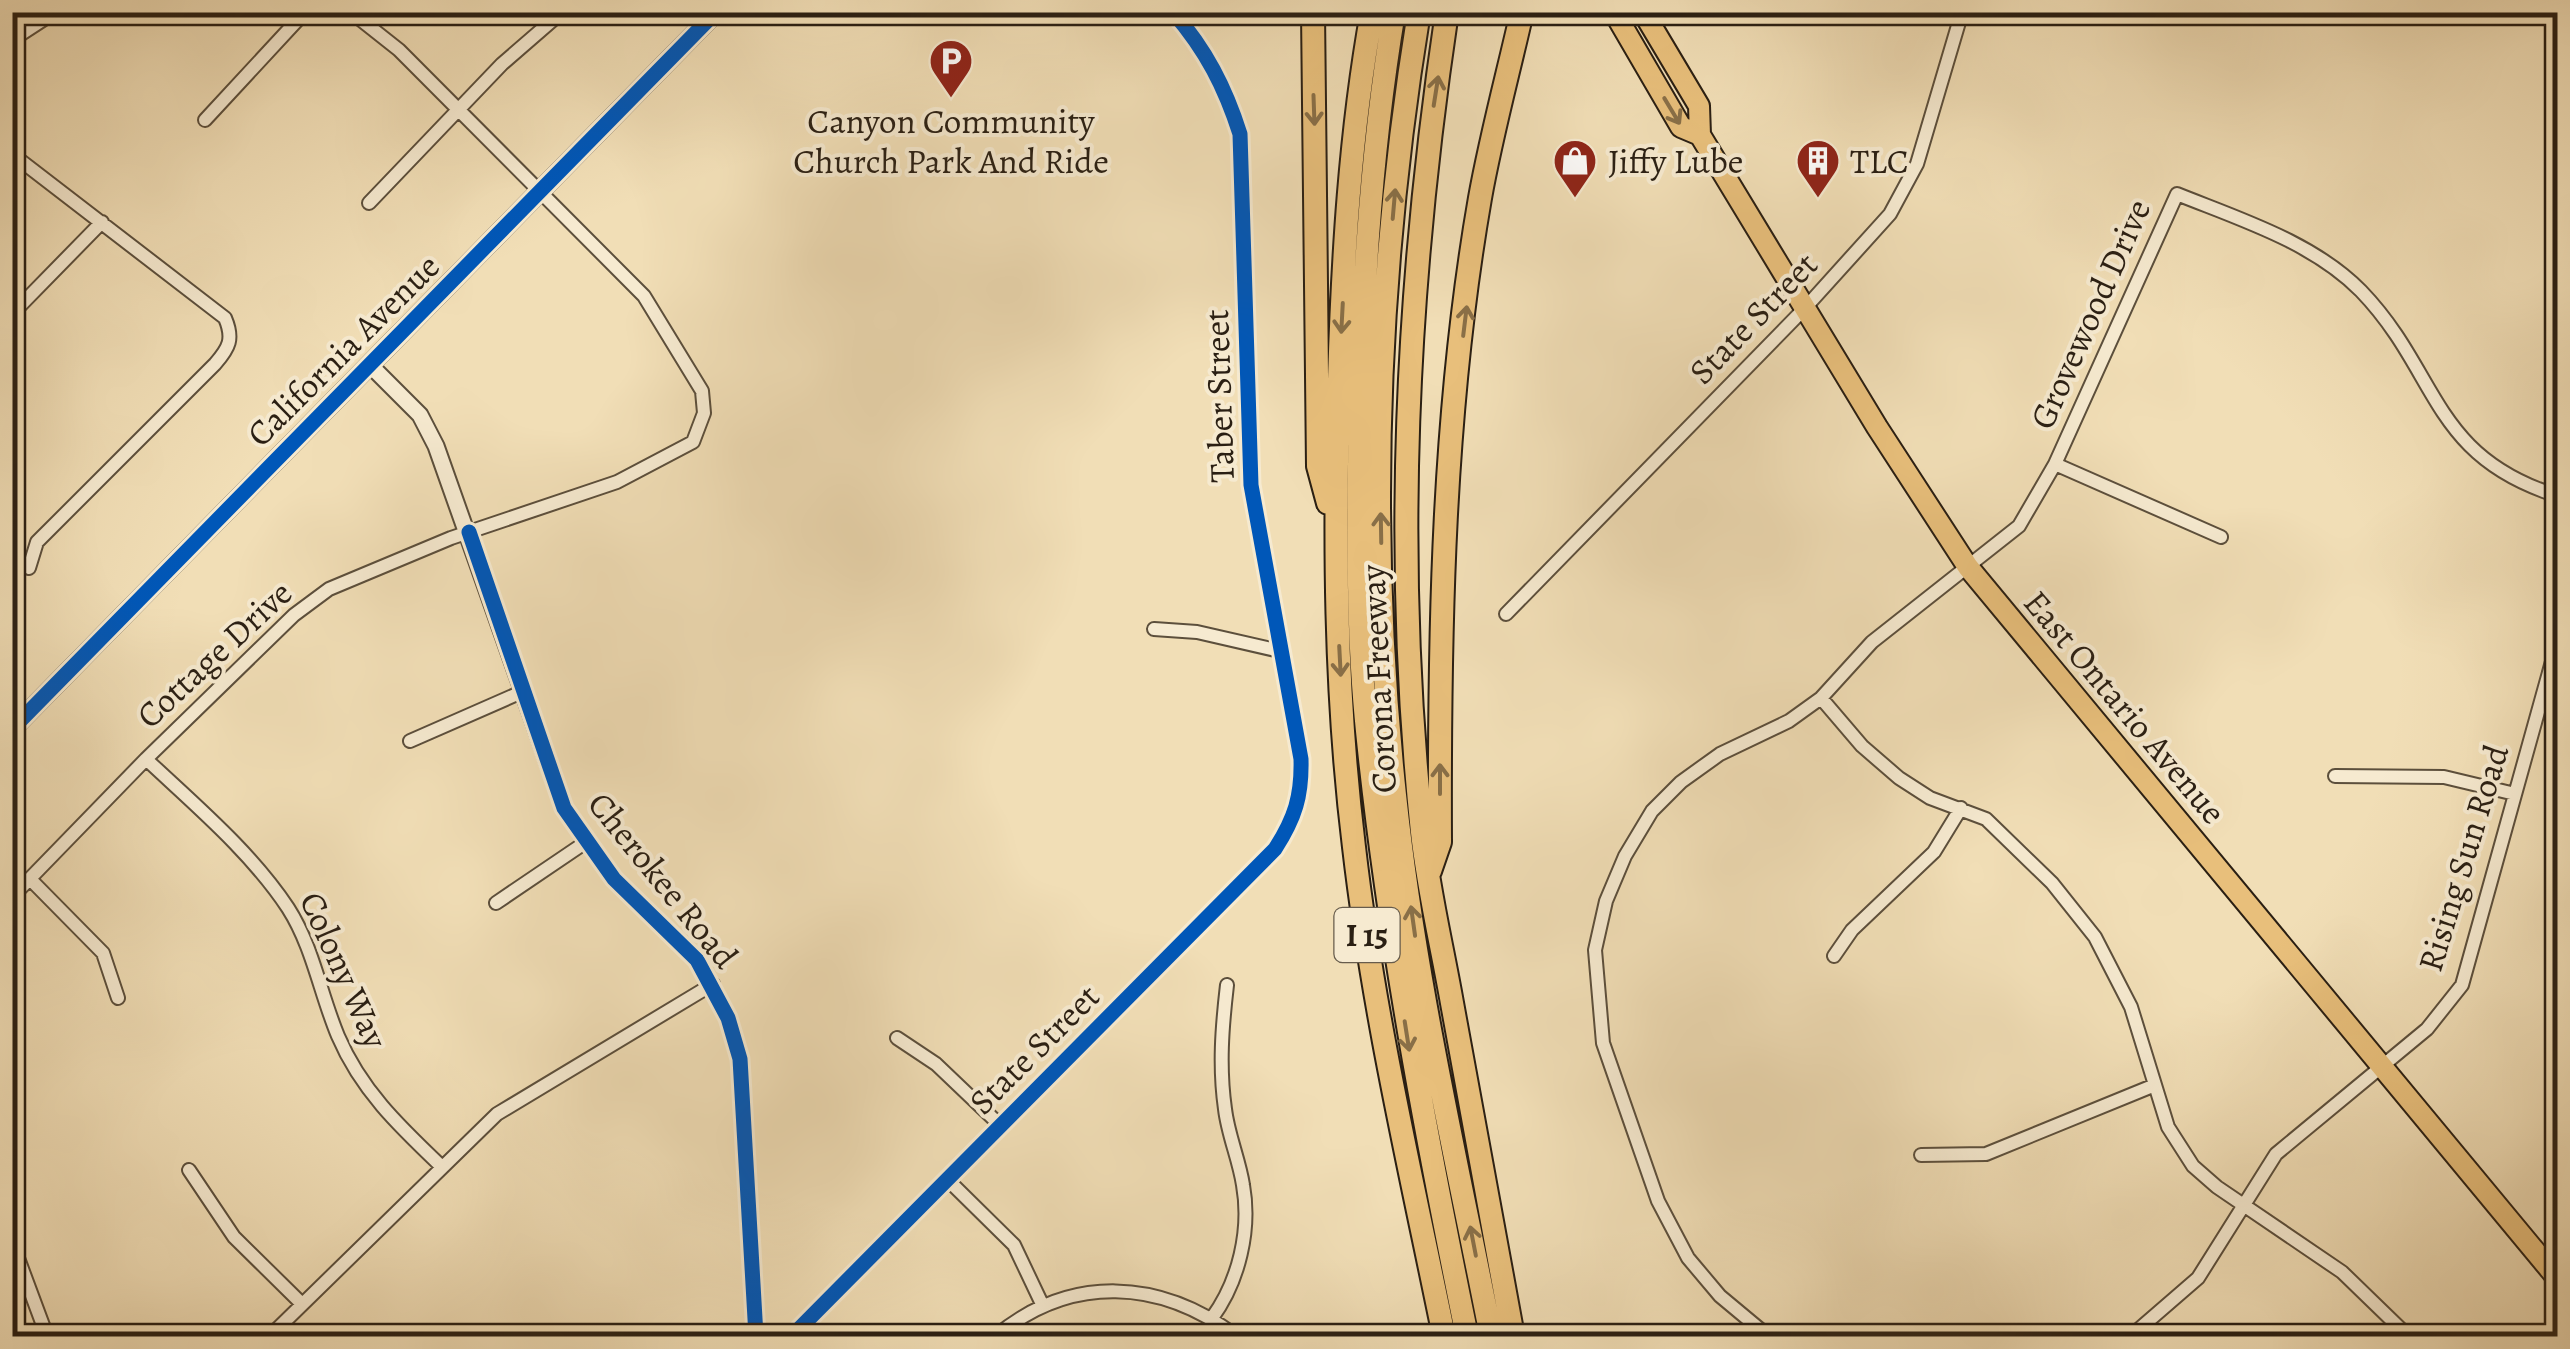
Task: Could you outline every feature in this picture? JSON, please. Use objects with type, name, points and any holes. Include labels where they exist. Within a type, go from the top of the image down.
[{"type":"highway","points":[[1313,12],[1318,466],[1334,528]]},
{"type":"highway","name":"Corona Freeway","points":[[1372,12],[1348,195],[1334,528],[1344,736],[1354,847],[1377,1008],[1444,1336]]},
{"type":"highway","points":[[1394,12],[1374,171],[1360,349],[1358,543],[1366,726],[1386,902],[1412,1068],[1466,1336]]},
{"type":"highway","points":[[1420,12],[1388,262],[1380,507],[1384,643],[1394,795],[1418,960],[1492,1336]]},
{"type":"highway","name":"Corona Freeway","points":[[1447,12],[1409,336],[1405,502],[1408,670],[1429,874],[1512,1336]]},
{"type":"highway","points":[[1429,874],[1440,842],[1439,657],[1453,417],[1480,198],[1522,12]]},
{"type":"main road","name":"California Avenue","points":[[12,729],[716,12]]},
{"type":"main road","name":"East Ontario Avenue","points":[[1643,12],[1700,106],[1700,135],[1877,428],[1968,567],[2381,1065],[2550,1256],[2558,1279]]},
{"type":"main road","name":"East Ontario Avenue","points":[[1616,15],[1681,126],[1700,135]]},
{"type":"main road","points":[[1616,15],[1651,54],[1669,54]]},
{"type":"street","points":[[13,38],[55,12]]},
{"type":"street","points":[[204,120],[305,12]]},
{"type":"street","points":[[351,12],[399,50],[542,192]]},
{"type":"street","points":[[370,203],[458,108],[537,30],[562,12]]},
{"type":"street","name":"Taber Street","points":[[1173,12],[1209,59],[1227,93],[1240,134],[1251,485],[1302,759],[1302,792]]},
{"type":"street","name":"State Street","points":[[1506,614],[1806,307],[1890,214],[1912,174],[1962,12]]},
{"type":"street","points":[[2542,12],[2558,16]]},
{"type":"street","points":[[12,154],[225,318],[231,334],[228,348],[215,364],[37,542],[29,568]]},
{"type":"street","name":"Cottage Drive","points":[[12,897],[146,758],[294,615],[328,589],[468,532],[617,482],[693,442],[704,413],[702,391],[644,296],[542,192]]},
{"type":"street","name":"Grovewood Drive","points":[[1768,1336],[1720,1296],[1688,1258],[1658,1201],[1603,1043],[1594,950],[1618,870],[1652,811],[1681,782],[1720,754],[1790,720],[1822,698],[1872,642],[2019,526],[2055,464],[2178,194],[2312,253],[2337,270],[2383,318],[2449,425],[2474,452],[2502,473],[2558,496]]},
{"type":"street","points":[[12,314],[102,222]]},
{"type":"street","name":"Cherokee Road","points":[[370,365],[420,416],[436,446],[564,808],[614,879],[684,942],[713,984],[740,1059],[756,1336]]},
{"type":"street","points":[[2055,464],[2221,536]]},
{"type":"street","points":[[1154,629],[1198,632],[1280,651]]},
{"type":"street","name":"Rising Sun Road","points":[[2131,1336],[2198,1278],[2276,1154],[2427,1029],[2462,985],[2558,640]]},
{"type":"street","points":[[410,741],[524,691]]},
{"type":"street","points":[[1822,698],[1862,746],[1900,778],[1930,798],[1986,819],[2009,838],[2095,936],[2131,1007],[2168,1127],[2193,1166],[2342,1272],[2408,1336]]},
{"type":"street","name":"Colony Way","points":[[146,758],[260,870],[280,897],[308,947],[339,1037],[368,1094],[441,1166]]},
{"type":"street","points":[[2335,776],[2444,778],[2515,794]]},
{"type":"street","name":"State Street","points":[[792,1336],[1275,849],[1294,819],[1302,792]]},
{"type":"street","points":[[1834,956],[1852,930],[1934,852],[1961,808]]},
{"type":"street","points":[[496,904],[586,842]]},
{"type":"street","points":[[30,880],[102,953],[118,998]]},
{"type":"street","points":[[270,1336],[496,1114],[713,984]]},
{"type":"street","points":[[1212,1318],[1238,1266],[1245,1227],[1244,1186],[1225,1113],[1219,1057],[1227,985]]},
{"type":"street","points":[[896,1038],[936,1064],[1001,1126]]},
{"type":"street","points":[[1921,1155],[1986,1154],[2155,1085]]},
{"type":"street","points":[[189,1170],[234,1237],[300,1304]]},
{"type":"street","points":[[946,1179],[1014,1245],[1042,1304]]},
{"type":"street","points":[[12,1242],[47,1336]]},
{"type":"street","points":[[996,1336],[1042,1304],[1108,1292],[1180,1301],[1236,1336]]},
{"type":"cycle path","points":[[12,729],[716,12]]},
{"type":"cycle path","points":[[792,1336],[1275,849],[1296,806],[1301,759],[1251,485],[1240,134],[1213,70],[1173,12]]},
{"type":"cycle path","points":[[469,532],[564,808],[614,879],[697,960],[728,1018],[740,1059],[756,1336]]},
{"type":"place","name":"Canyon Community Church Park And Ride","points":[[951,99]]},
{"type":"place","name":"Jiffy Lube","points":[[1575,199]]},
{"type":"place","name":"TLC","points":[[1818,199]]}]
